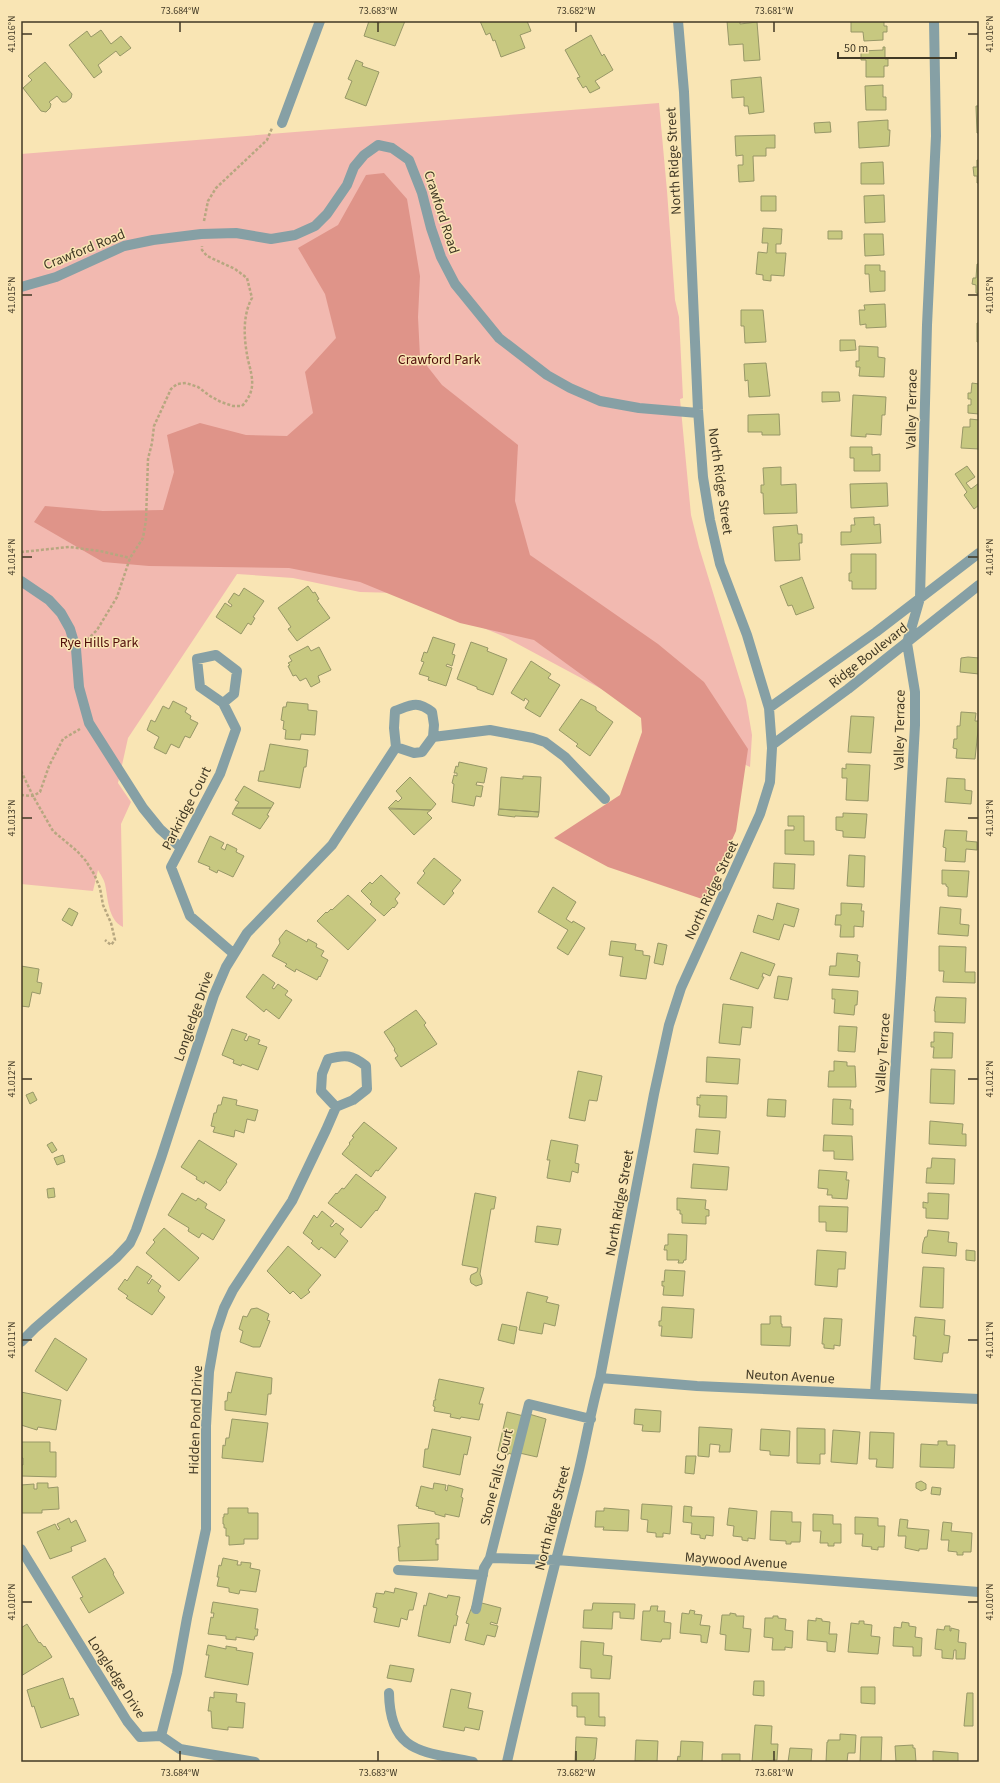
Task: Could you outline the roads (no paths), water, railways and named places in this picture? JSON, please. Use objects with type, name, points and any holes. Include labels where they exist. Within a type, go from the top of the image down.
[{"type":"street","points":[[282,123],[320,21]]},
{"type":"street","name":"North Ridge Street","points":[[507,1762],[529,1666],[591,1419],[654,1094],[669,1025],[681,988],[760,814],[770,782],[772,745],[769,708],[747,635],[720,564],[710,520],[703,477],[698,412],[684,100],[678,21]]},
{"type":"street","name":"Valley Terrace","points":[[875,1394],[915,726],[915,692],[907,643],[920,598],[927,325],[936,136],[934,21]]},
{"type":"street","name":"Crawford Road","points":[[21,287],[56,277],[124,246],[153,240],[201,234],[236,233],[271,238],[295,235],[315,226],[327,214],[347,185],[354,167],[364,155],[378,145],[392,148],[409,160],[422,192],[431,228],[441,257],[456,284],[499,338],[548,375],[570,388],[600,401],[639,408],[698,412]]},
{"type":"street","name":"Ridge Boulevard","points":[[769,708],[876,632],[979,553]]},
{"type":"street","points":[[21,581],[49,600],[62,613],[70,629],[76,649],[80,687],[89,723],[143,808],[160,830],[181,848]]},
{"type":"street","name":"Ridge Boulevard","points":[[772,745],[907,643],[979,585]]},
{"type":"street","name":"Parkridge Court","points":[[223,703],[234,694],[237,671],[216,655],[197,659],[200,687],[223,703],[236,729],[220,774],[171,867],[190,916],[234,954]]},
{"type":"street","points":[[414,704],[424,705],[432,712],[434,725],[433,737],[422,752],[414,753],[396,747],[394,728],[396,711],[414,704]]},
{"type":"street","points":[[433,737],[490,730],[533,738],[545,742],[565,757],[605,799]]},
{"type":"street","name":"Longledge Drive","points":[[21,1342],[35,1328],[116,1258],[130,1243],[161,1158],[214,995],[226,967],[247,934],[332,845],[396,747]]},
{"type":"street","points":[[340,1056],[354,1057],[366,1066],[367,1089],[353,1100],[336,1107],[321,1091],[322,1074],[328,1059],[340,1056]]},
{"type":"street","name":"Hidden Pond Drive","points":[[161,1736],[177,1673],[206,1529],[206,1426],[209,1372],[216,1332],[224,1308],[233,1290],[292,1201],[336,1107]]},
{"type":"street","name":"Neuton Avenue","points":[[600,1378],[697,1386],[979,1399]]},
{"type":"street","name":"Stone Falls Court","points":[[476,1609],[484,1568],[490,1558],[529,1404],[591,1419]]},
{"type":"street","name":"Longledge Drive","points":[[21,1549],[127,1721],[140,1737],[161,1736]]},
{"type":"street","name":"Maywood Avenue","points":[[490,1558],[556,1560],[979,1592]]},
{"type":"street","points":[[398,1570],[483,1575]]},
{"type":"street","points":[[389,1693],[391,1716],[394,1728],[401,1739],[414,1748],[473,1762]]},
{"type":"street","points":[[161,1736],[180,1749],[255,1762]]},
{"type":"park label","name":"Crawford Park","points":[[439,359]]},
{"type":"park label","name":"Rye Hills Park","points":[[99,642]]}]
